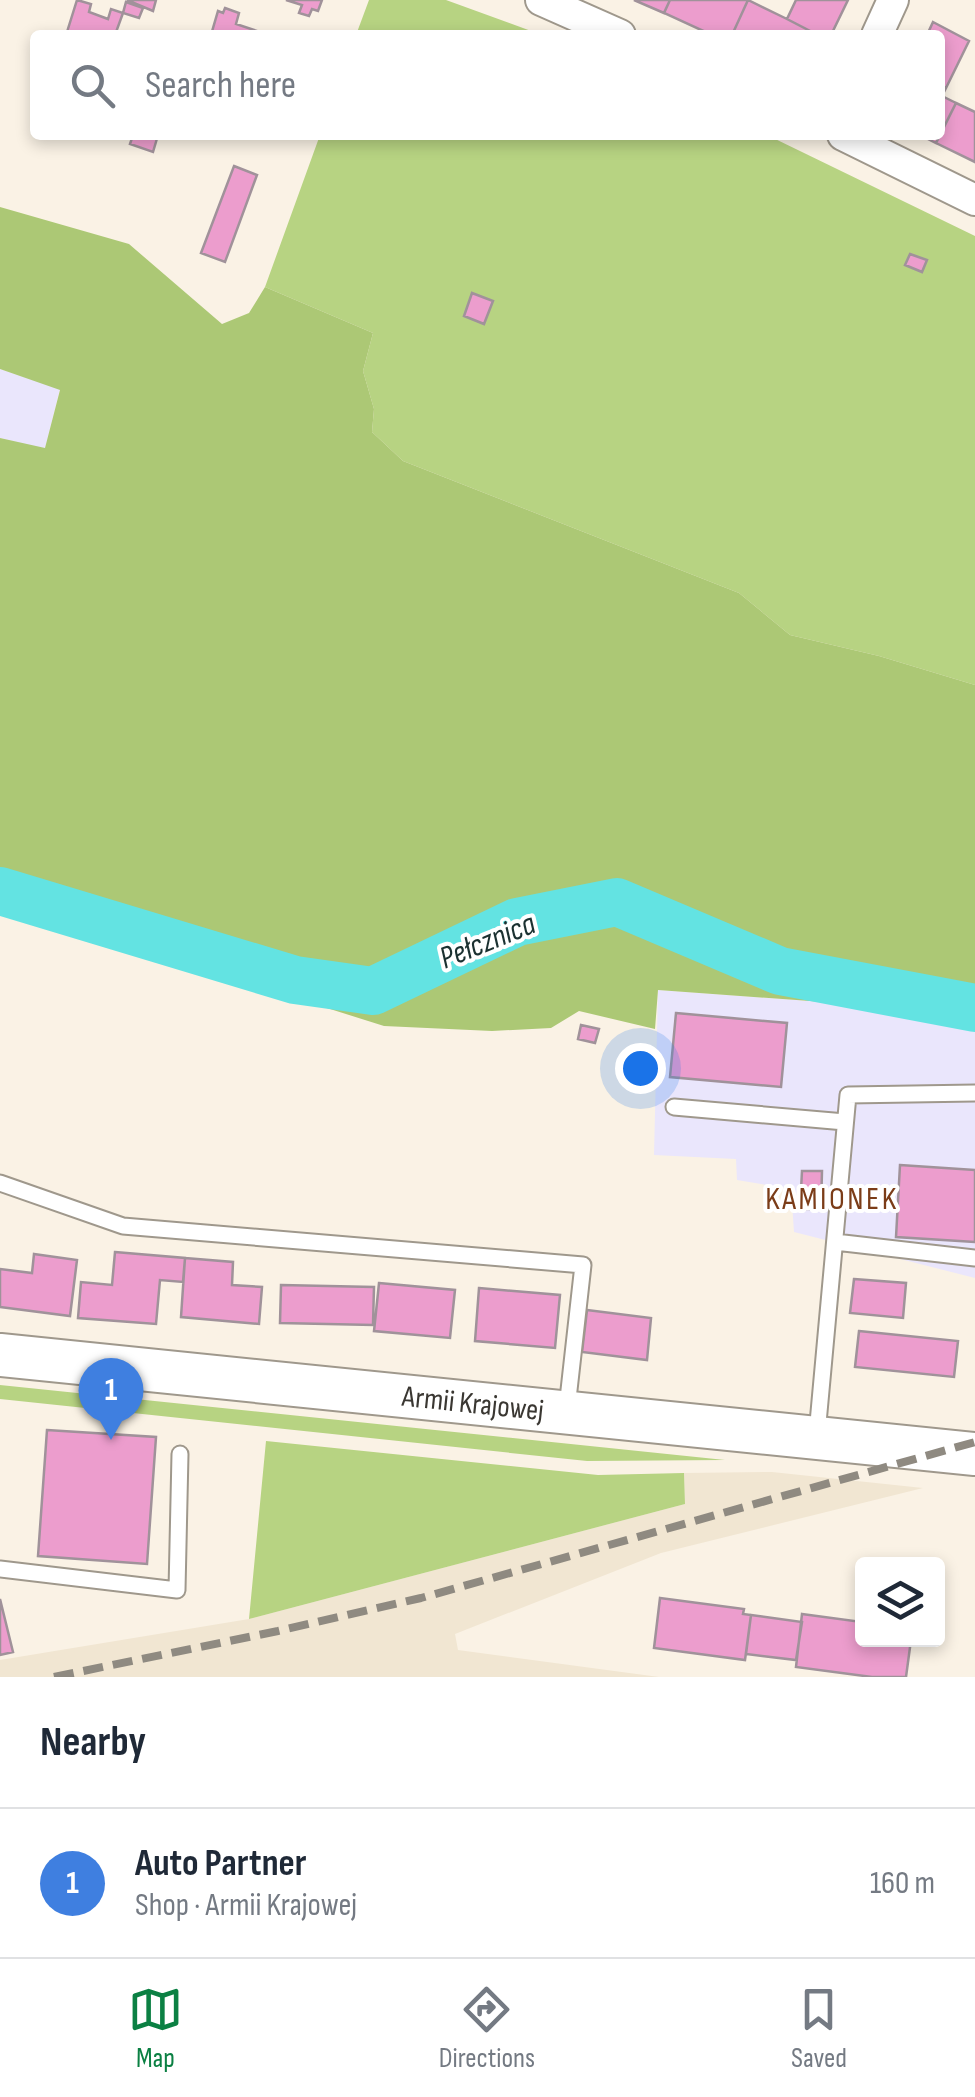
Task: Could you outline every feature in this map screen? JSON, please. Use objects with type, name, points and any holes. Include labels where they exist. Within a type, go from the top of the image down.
[{"type":"main road","name":"Armii Krajowej","points":[[0,1354],[961,1452]]},
{"type":"street","points":[[541,0],[609,30]]},
{"type":"street","points":[[879,30],[893,0]]},
{"type":"street","points":[[853,140],[975,200]]},
{"type":"lane","points":[[817,1438],[848,1095],[975,1094]]},
{"type":"lane","points":[[674,1107],[845,1122]]},
{"type":"lane","points":[[0,1183],[122,1226],[583,1265],[566,1412]]},
{"type":"lane","points":[[834,1242],[975,1258]]},
{"type":"lane","points":[[0,1570],[177,1590],[180,1454]]},
{"type":"shaded area","points":[[0,369],[60,389],[45,449],[0,438]]},
{"type":"shaded area","points":[[658,990],[975,1013],[975,1278],[794,1232],[791,1189],[737,1180],[736,1159],[654,1155]]},
{"type":"shaded area","points":[[772,1472],[923,1488],[661,1553],[455,1634],[458,1650],[659,1677],[0,1677],[0,1660],[249,1619],[685,1504],[684,1473]]},
{"type":"green space","points":[[369,0],[446,0],[528,30],[358,30]]},
{"type":"green space","points":[[318,140],[777,140],[975,236],[975,685],[790,635],[739,593],[403,461],[372,432],[374,409],[363,371],[373,333],[265,287]]},
{"type":"green space","points":[[0,207],[129,244],[222,324],[249,313],[265,287],[373,333],[363,371],[374,409],[372,432],[403,461],[739,593],[790,635],[975,685],[975,1013],[658,990],[655,1029],[579,1011],[551,1028],[492,1031],[384,1026],[0,905],[0,438],[45,448],[60,390],[0,369]]},
{"type":"green space","points":[[0,1385],[725,1460],[587,1461],[0,1399]]},
{"type":"green space","points":[[266,1441],[598,1475],[684,1473],[685,1504],[249,1619]]},
{"type":"building","points":[[77,0],[91,4],[89,12],[108,19],[111,9],[123,13],[117,30],[68,30]]},
{"type":"building","points":[[127,0],[156,0],[153,11]]},
{"type":"building","points":[[286,0],[322,0],[318,11],[312,9],[309,16],[299,13],[302,5]]},
{"type":"building","points":[[634,0],[670,0],[664,13]]},
{"type":"building","points":[[670,0],[748,0],[734,30],[701,30],[664,13]]},
{"type":"building","points":[[748,0],[808,30],[734,30]]},
{"type":"building","points":[[796,0],[848,0],[833,30],[808,30],[787,19]]},
{"type":"building","points":[[126,2],[143,8],[139,18],[123,13]]},
{"type":"building","points":[[225,8],[239,13],[236,24],[254,30],[212,30],[218,11],[223,13]]},
{"type":"building","points":[[933,22],[969,41],[946,88],[945,30],[929,30]]},
{"type":"building","points":[[945,98],[956,103],[945,125]]},
{"type":"building","points":[[956,103],[975,112],[975,162],[936,143],[945,140],[945,125]]},
{"type":"building","points":[[131,140],[157,140],[153,152],[130,144]]},
{"type":"building","points":[[234,166],[257,175],[225,262],[201,253]]},
{"type":"building","points":[[910,254],[927,260],[922,272],[905,265]]},
{"type":"building","points":[[472,293],[493,301],[484,324],[464,316]]},
{"type":"building","points":[[676,1013],[787,1023],[781,1087],[670,1077]]},
{"type":"building","points":[[581,1025],[599,1029],[595,1043],[578,1039]]},
{"type":"building","points":[[900,1165],[975,1170],[975,1242],[896,1237]]},
{"type":"building","points":[[802,1171],[822,1171],[821,1209],[800,1209]]},
{"type":"building","points":[[115,1252],[185,1258],[183,1282],[160,1280],[156,1324],[78,1318],[81,1282],[112,1285]]},
{"type":"building","points":[[34,1254],[77,1260],[70,1316],[0,1307],[0,1269],[32,1273]]},
{"type":"building","points":[[185,1258],[233,1262],[232,1285],[262,1287],[259,1324],[181,1317]]},
{"type":"building","points":[[854,1279],[906,1283],[903,1318],[850,1313]]},
{"type":"building","points":[[379,1283],[455,1290],[450,1338],[374,1331]]},
{"type":"building","points":[[281,1285],[374,1287],[373,1325],[280,1323]]},
{"type":"building","points":[[479,1288],[560,1295],[555,1348],[475,1341]]},
{"type":"building","points":[[587,1310],[651,1318],[647,1360],[582,1352]]},
{"type":"building","points":[[859,1331],[958,1341],[954,1377],[855,1367]]},
{"type":"building","points":[[47,1430],[156,1437],[147,1564],[38,1556]]},
{"type":"building","points":[[660,1598],[744,1609],[743,1614],[751,1615],[745,1660],[654,1648]]},
{"type":"building","points":[[0,1599],[13,1652],[0,1655]]},
{"type":"building","points":[[802,1614],[855,1621],[855,1647],[910,1647],[906,1677],[872,1677],[796,1667]]},
{"type":"building","points":[[751,1615],[802,1622],[796,1660],[746,1654]]},
{"type":"waterway","name":"Pełcznica","points":[[0,891],[295,980],[373,991],[517,922],[617,902],[780,971],[975,1008]]},
{"type":"railway","points":[[54,1677],[421,1598],[975,1442]]},
{"type":"place","name":"Auto Partner","points":[[111,1440]]},
{"type":"district","name":"KAMIONEK","points":[[832,1198]]}]
